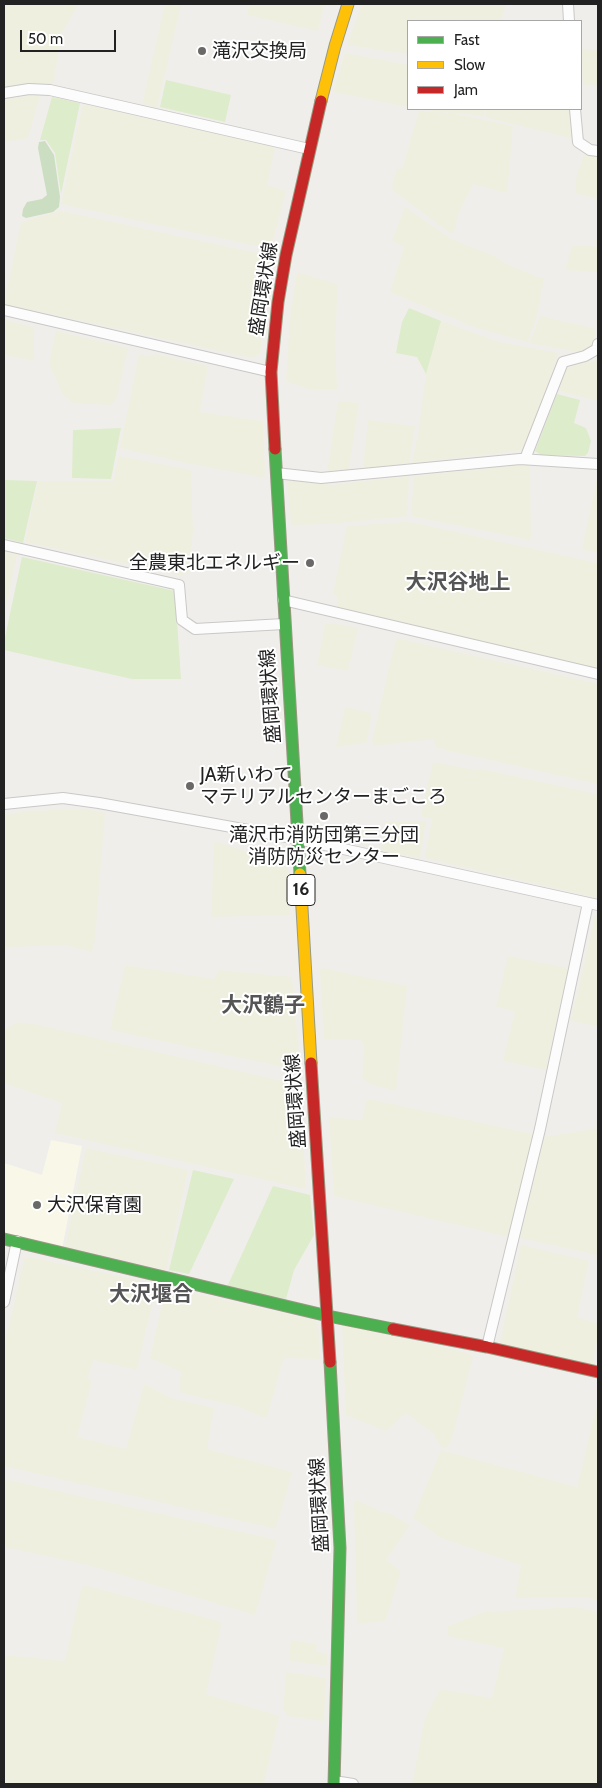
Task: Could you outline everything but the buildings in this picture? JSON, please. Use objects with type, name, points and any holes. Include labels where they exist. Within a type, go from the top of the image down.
[{"type":"main road","name":"盛岡環状線","points":[[334,1783],[340,1548],[328,1316],[284,624],[272,372],[273,343],[286,255],[309,149],[335,46],[348,4]]},
{"type":"main road","points":[[4,1238],[328,1316],[487,1347],[598,1372]]},
{"type":"street","points":[[568,4],[569,20]]},
{"type":"street","points":[[4,93],[29,89],[50,90],[309,149]]},
{"type":"street","points":[[575,110],[578,142],[590,150],[598,151]]},
{"type":"street","points":[[4,310],[272,372]]},
{"type":"street","points":[[525,460],[563,362],[585,356],[597,349],[598,344]]},
{"type":"street","points":[[276,473],[321,478],[525,460],[598,464]]},
{"type":"street","points":[[4,545],[179,585],[182,620],[195,629],[284,624]]},
{"type":"street","points":[[283,600],[598,674]]},
{"type":"street","points":[[4,804],[63,798],[298,839],[593,904],[487,1347]]},
{"type":"street","points":[[4,1302],[18,1242]]},
{"type":"street","points":[[334,1783],[353,1784]]},
{"type":"shaded area","name":"大沢保育園","points":[[51,1140],[82,1146],[62,1249],[4,1234],[4,1163],[42,1175]]},
{"type":"green space","points":[[4,4],[79,4],[61,34],[53,86],[4,90]]},
{"type":"green space","points":[[165,4],[181,5],[157,108],[142,104]]},
{"type":"green space","points":[[249,4],[324,4],[318,31],[247,15]]},
{"type":"green space","points":[[362,4],[506,4],[501,20],[407,20],[407,54],[347,45]]},
{"type":"green space","points":[[582,49],[598,50],[598,86],[583,85]]},
{"type":"green space","points":[[345,53],[407,65],[407,107],[333,92]]},
{"type":"green space","points":[[166,80],[231,95],[225,122],[160,107]]},
{"type":"green space","points":[[40,95],[28,138],[4,142],[4,99]]},
{"type":"green space","points":[[52,97],[80,103],[61,194],[55,153],[46,140],[40,140]]},
{"type":"green space","points":[[83,104],[275,147],[267,185],[286,191],[271,249],[61,204]]},
{"type":"green space","points":[[427,110],[485,110],[483,116]]},
{"type":"green space","points":[[486,110],[572,110],[574,139],[485,117]]},
{"type":"green space","points":[[419,111],[450,113],[513,126],[507,193],[473,184],[459,212],[454,233],[450,233],[391,189],[397,168],[402,169]]},
{"type":"green space","points":[[45,141],[54,155],[60,197],[59,207],[53,212],[26,218],[22,216],[27,202],[42,199],[47,195],[38,148],[39,142]]},
{"type":"green space","points":[[585,153],[598,156],[598,199],[575,193],[577,174]]},
{"type":"green space","points":[[405,207],[451,239],[495,256],[504,263],[537,277],[544,278],[537,316],[528,342],[474,327],[390,292],[404,247],[392,241]]},
{"type":"green space","points":[[61,211],[271,256],[260,354],[252,358],[4,304],[21,222]]},
{"type":"green space","points":[[572,246],[598,247],[598,272],[565,270]]},
{"type":"green space","points":[[297,272],[338,284],[335,337],[337,389],[309,389],[286,381],[290,318]]},
{"type":"green space","points":[[409,308],[441,321],[426,374],[417,357],[396,353],[402,322]]},
{"type":"green space","points":[[540,316],[596,329],[593,344],[590,349],[583,353],[530,343]]},
{"type":"green space","points":[[4,320],[34,327],[34,361],[4,355]]},
{"type":"green space","points":[[441,321],[499,342],[559,353],[524,450],[412,463],[419,429],[426,374]]},
{"type":"green space","points":[[56,331],[128,348],[116,401],[111,405],[73,403],[63,395],[49,364]]},
{"type":"green space","points":[[139,354],[150,356],[155,354],[208,366],[200,412],[263,421],[265,478],[120,448]]},
{"type":"green space","points":[[598,360],[598,401],[559,391],[565,370],[575,364]]},
{"type":"green space","points":[[557,394],[580,400],[574,423],[586,428],[591,441],[588,453],[585,456],[541,455],[535,451]]},
{"type":"green space","points":[[338,401],[359,403],[349,468],[346,471],[327,474]]},
{"type":"green space","points":[[368,420],[415,426],[409,463],[363,469]]},
{"type":"green space","points":[[121,428],[111,479],[72,478],[73,430]]},
{"type":"green space","points":[[119,456],[191,470],[193,533],[188,574],[178,575],[25,542],[38,481],[113,481]]},
{"type":"green space","points":[[530,464],[531,540],[411,516],[414,476]]},
{"type":"green space","points":[[598,474],[598,553],[582,549]]},
{"type":"green space","points":[[409,476],[407,516],[328,524],[291,525],[287,480],[333,485]]},
{"type":"green space","points":[[4,480],[37,481],[23,543],[4,538]]},
{"type":"green space","points":[[406,522],[598,563],[598,668],[337,609],[338,597],[333,594],[347,526]]},
{"type":"green space","points":[[4,551],[17,554],[4,616]]},
{"type":"green space","points":[[22,557],[175,591],[181,679],[132,679],[4,650],[4,642]]},
{"type":"green space","points":[[325,624],[358,628],[348,671],[317,665]]},
{"type":"green space","points":[[396,638],[598,684],[598,784],[437,748],[433,739],[374,746],[372,741]]},
{"type":"green space","points":[[345,707],[372,713],[367,741],[336,747]]},
{"type":"green space","points":[[433,762],[475,770],[480,769],[598,794],[598,898],[425,858],[432,819],[421,816]]},
{"type":"green space","points":[[85,809],[105,813],[95,939],[92,952],[66,945],[4,947],[4,815],[26,811]]},
{"type":"green space","points":[[426,821],[420,858],[381,849],[386,822]]},
{"type":"green space","points":[[373,826],[369,846],[348,841],[348,830]]},
{"type":"green space","points":[[214,841],[247,852],[275,856],[288,868],[290,915],[211,917]]},
{"type":"green space","points":[[595,916],[598,916],[598,1026],[571,1021]]},
{"type":"green space","points":[[508,956],[568,968],[546,1070],[503,1061],[515,1011],[496,1007]]},
{"type":"green space","points":[[125,965],[214,979],[219,970],[292,977],[300,1066],[293,1069],[110,1030]]},
{"type":"green space","points":[[322,968],[407,986],[396,1091],[370,1084],[362,1078],[364,1044],[360,1040],[324,1039],[320,971]]},
{"type":"green space","points":[[18,1022],[39,1025],[300,1085],[306,1189],[55,1133],[62,1103],[4,1083],[4,1033],[5,1029]]},
{"type":"green space","points":[[369,1099],[533,1134],[509,1237],[334,1196],[329,1117],[362,1120],[366,1102]]},
{"type":"green space","points":[[598,1128],[598,1255],[520,1238],[544,1137]]},
{"type":"green space","points":[[86,1148],[188,1170],[166,1270],[65,1247]]},
{"type":"green space","points":[[193,1170],[234,1179],[189,1274],[169,1270]]},
{"type":"green space","points":[[273,1186],[310,1195],[314,1235],[294,1270],[286,1299],[227,1287]]},
{"type":"green space","points":[[521,1245],[589,1261],[577,1317],[598,1324],[592,1368],[499,1347]]},
{"type":"green space","points":[[30,1257],[151,1283],[156,1287],[137,1370],[93,1360],[88,1378],[92,1382],[77,1437],[126,1449],[144,1384],[174,1399],[214,1408],[207,1449],[292,1472],[276,1529],[4,1466],[4,1348],[24,1259]]},
{"type":"green space","points":[[168,1288],[314,1320],[318,1324],[320,1359],[285,1358],[267,1417],[262,1417],[240,1407],[179,1392],[181,1372],[150,1358],[165,1290]]},
{"type":"green space","points":[[342,1325],[468,1353],[473,1357],[452,1438],[447,1448],[441,1447],[433,1433],[406,1413],[386,1431],[346,1415]]},
{"type":"green space","points":[[598,1401],[598,1600],[586,1597],[515,1598],[521,1565],[441,1538],[413,1518],[441,1450],[577,1487]]},
{"type":"green space","points":[[4,1479],[277,1540],[255,1615],[88,1565],[4,1547]]},
{"type":"green space","points":[[356,1500],[391,1514],[410,1525],[386,1560],[401,1571],[386,1620],[384,1621],[357,1624],[354,1502]]},
{"type":"green space","points":[[84,1585],[222,1622],[206,1694],[279,1716],[264,1784],[4,1784],[4,1655],[65,1661],[81,1589]]},
{"type":"green space","points":[[577,1607],[598,1612],[598,1784],[412,1784],[425,1718],[440,1689],[492,1698],[504,1648],[448,1636],[448,1626],[484,1612]]},
{"type":"green space","points":[[291,1640],[317,1644],[316,1651],[327,1654],[327,1666],[291,1661],[289,1658]]},
{"type":"green space","points":[[286,1672],[326,1678],[324,1721],[288,1716],[283,1710]]},
{"type":"traffic: fast","points":[[275,449],[300,874]]},
{"type":"traffic: fast","points":[[4,1239],[328,1316],[393,1329]]},
{"type":"traffic: fast","points":[[330,1362],[340,1548],[334,1784]]},
{"type":"traffic: slow","points":[[321,101],[348,4]]},
{"type":"traffic: slow","points":[[300,874],[311,1063]]},
{"type":"traffic: jam","points":[[275,449],[271,372],[278,302],[286,255],[321,101]]},
{"type":"traffic: jam","points":[[311,1063],[330,1362]]},
{"type":"traffic: jam","points":[[393,1329],[487,1347],[598,1372]]},
{"type":"place","name":"滝沢交換局","points":[[202,51]]},
{"type":"place","name":"全農東北エネルギー","points":[[310,563]]},
{"type":"place","name":"JA新いわて マテリアルセンターまごころ","points":[[190,786]]},
{"type":"place","name":"滝沢市消防団第三分団 消防防災センター","points":[[324,816]]},
{"type":"place","name":"大沢保育園","points":[[37,1205]]},
{"type":"district","name":"大沢谷地上","points":[[458,583]]},
{"type":"district","name":"大沢鶴子","points":[[263,1006]]},
{"type":"district","name":"大沢堰合","points":[[151,1295]]}]
